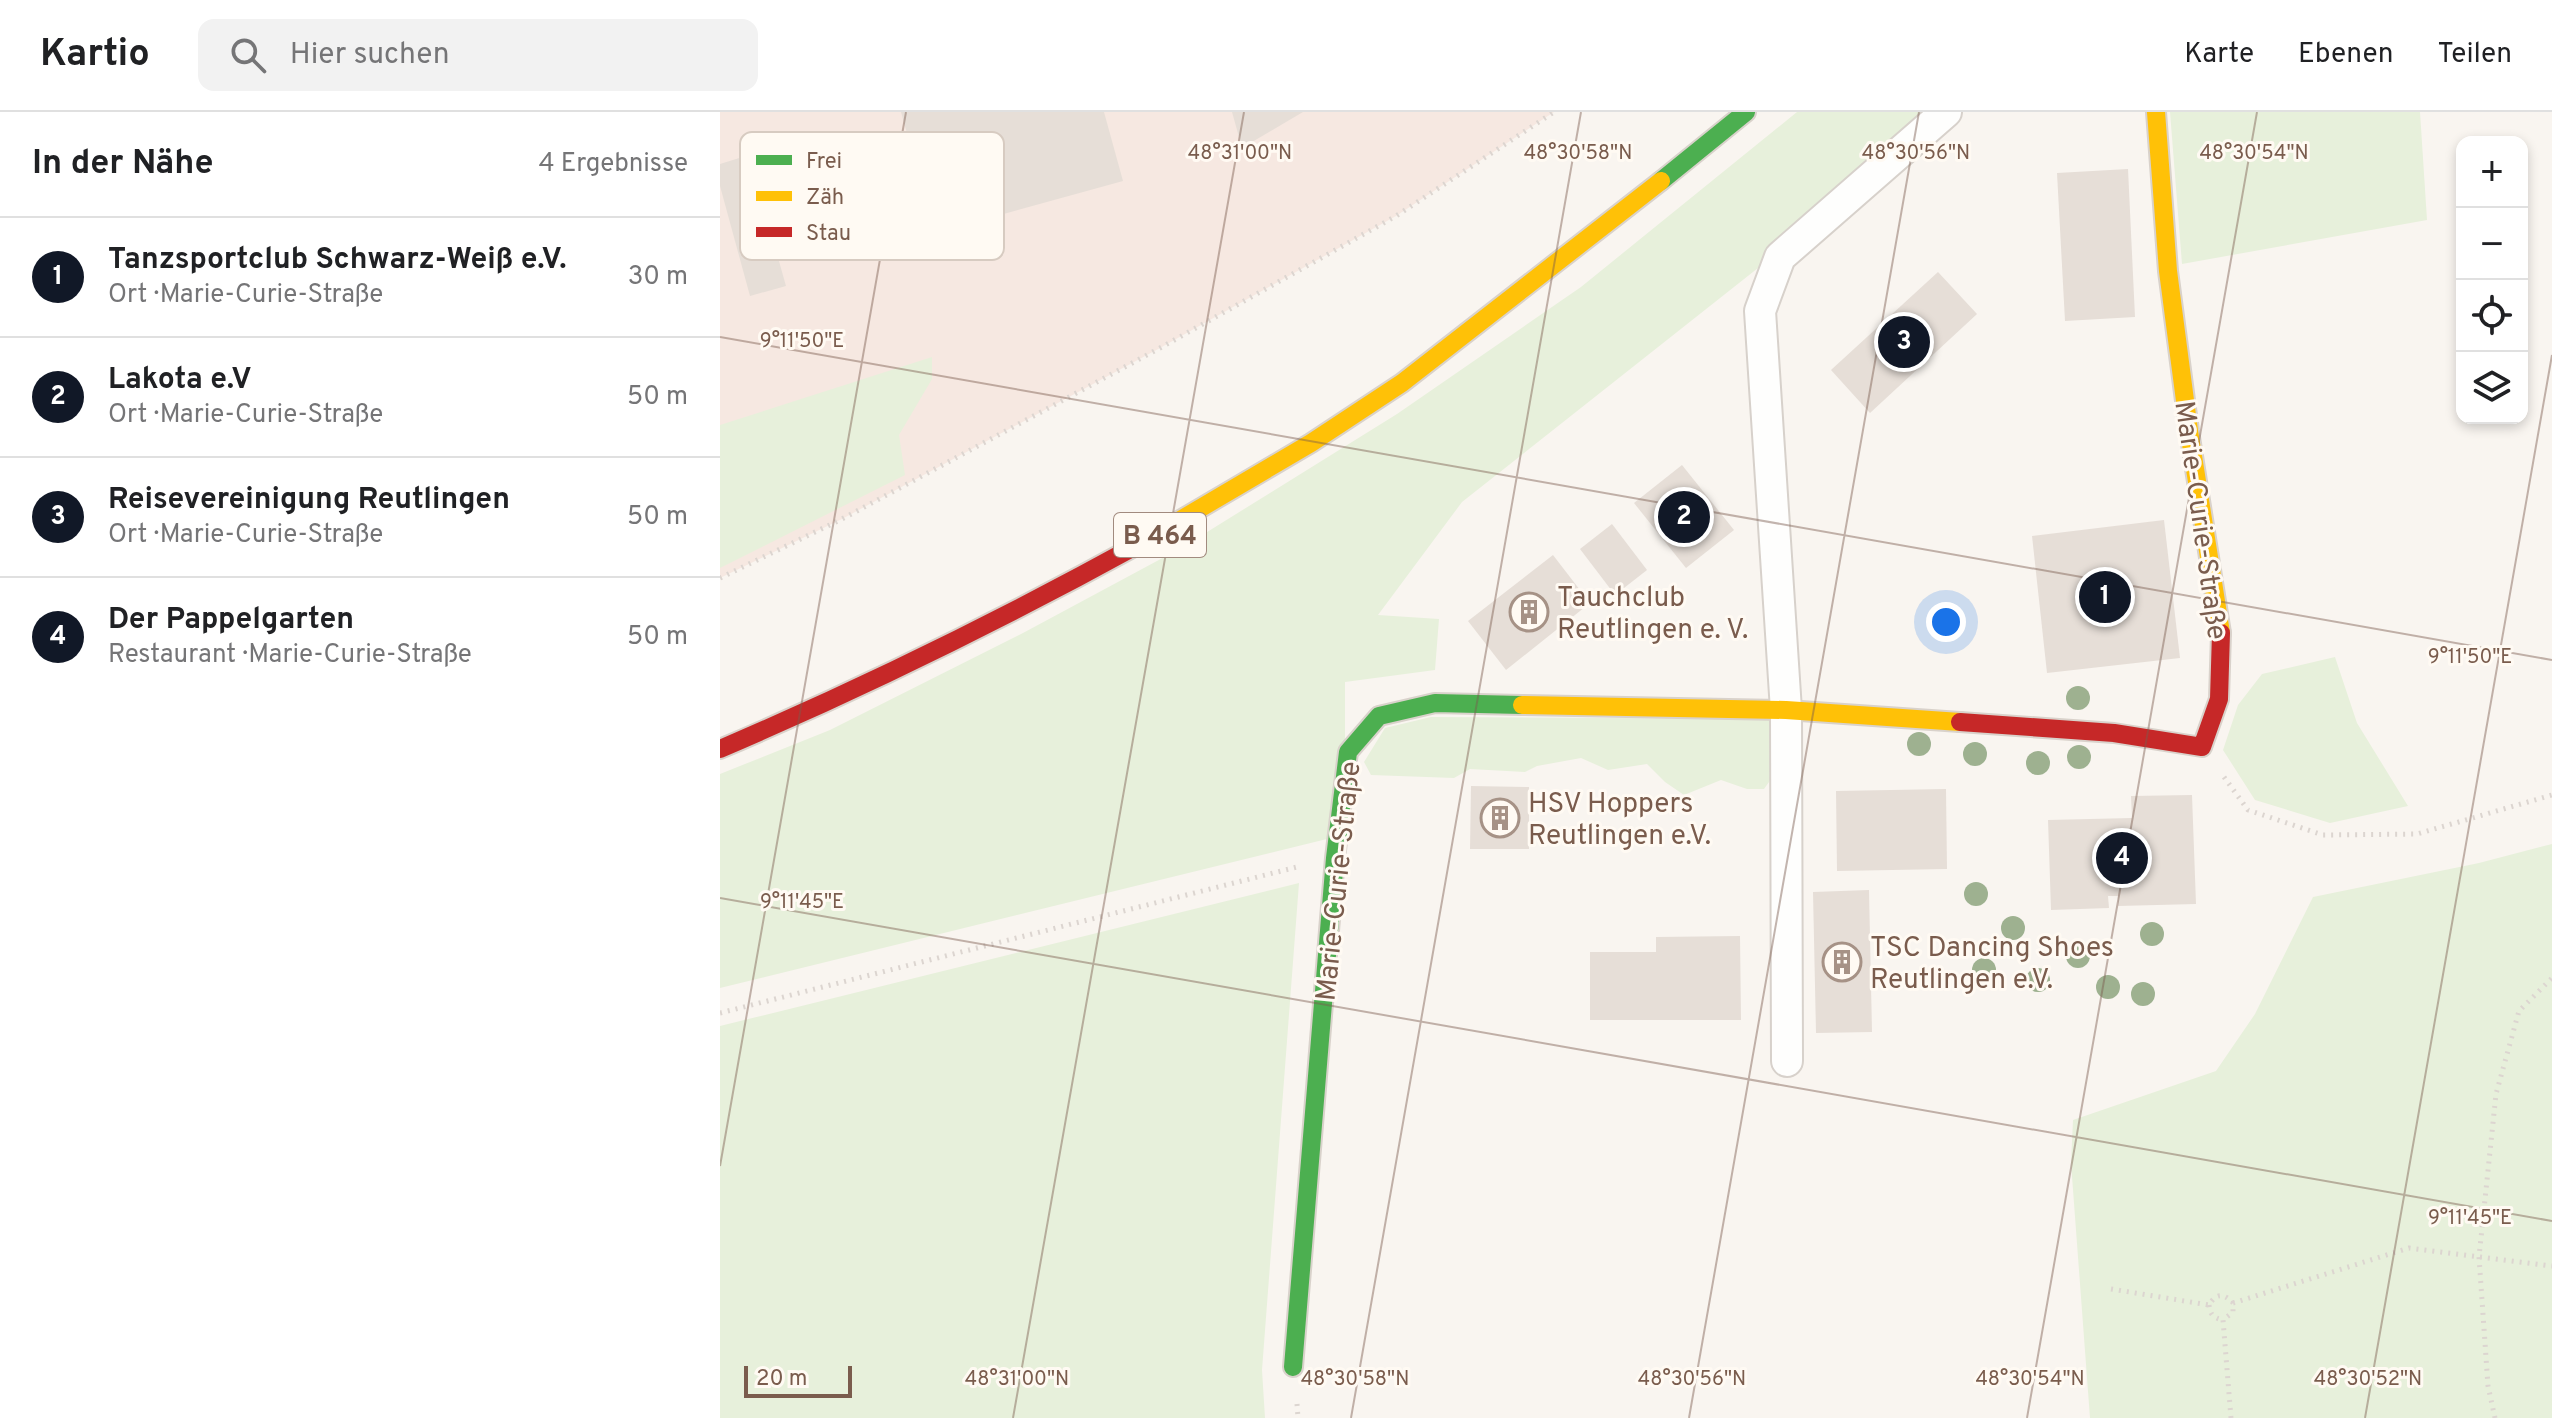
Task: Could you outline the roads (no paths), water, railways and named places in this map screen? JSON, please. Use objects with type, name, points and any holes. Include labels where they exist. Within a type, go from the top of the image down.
[{"type":"street","name":"B 464","points":[[720,749],[817,708],[1019,611],[1186,520],[1393,390],[1564,261],[1746,112]]},
{"type":"street","points":[[1787,1061],[1786,710],[1760,311],[1780,257],[1946,112]]},
{"type":"street","name":"Marie-Curie-Straße","points":[[1293,1367],[1335,858],[1348,752],[1379,716],[1435,703],[1786,710],[2114,733],[2202,747],[2219,699],[2221,628],[2177,344],[2156,112]]},
{"type":"place","name":"Reisevereinigung Reutlingen","points":[[1904,342]]},
{"type":"place","name":"Lakota e.V","points":[[1684,517]]},
{"type":"place","name":"Tanzsportclub Schwarz-Weiß e.V.","points":[[2105,597]]},
{"type":"place","name":"Tauchclub Reutlingen e. V.","points":[[1529,612]]},
{"type":"place","name":"HSV Hoppers Reutlingen e.V.","points":[[1500,818]]},
{"type":"place","name":"Der Pappelgarten","points":[[2122,858]]},
{"type":"place","name":"TSC Dancing Shoes Reutlingen e.V.","points":[[1842,962]]}]
